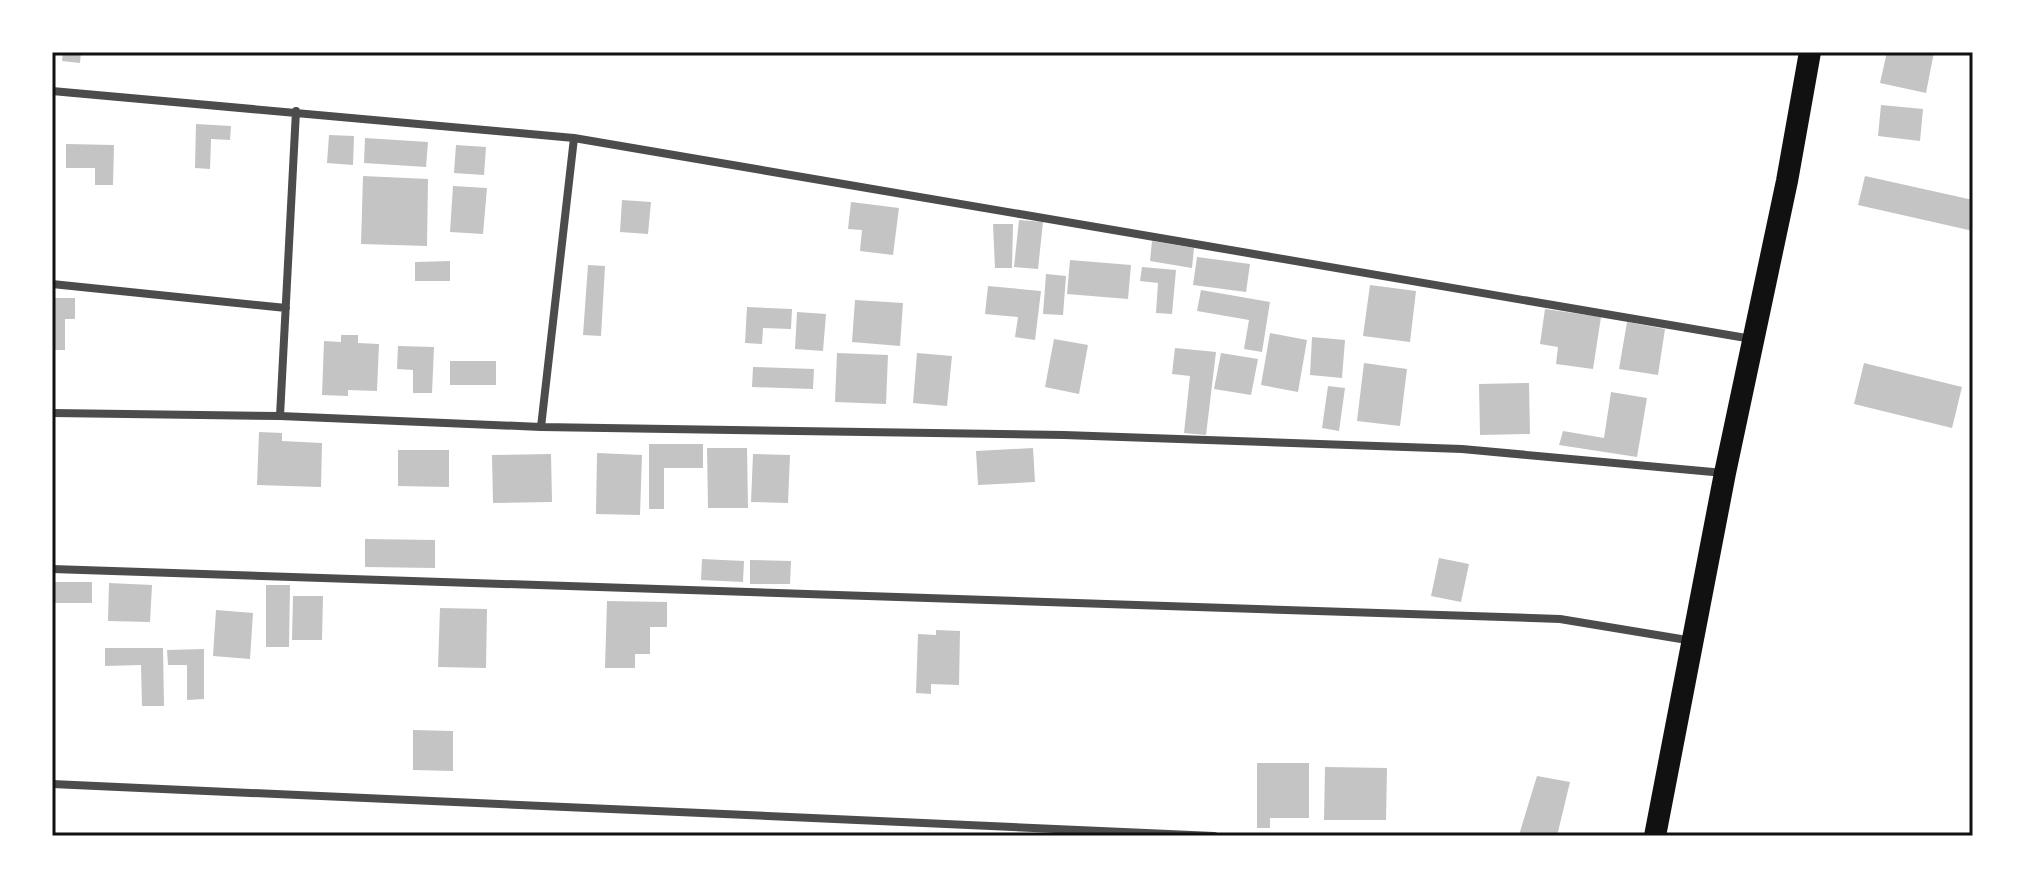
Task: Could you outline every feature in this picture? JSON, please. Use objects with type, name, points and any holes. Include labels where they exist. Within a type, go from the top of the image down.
[{"type":"highway","points":[[1655,836],[1725,473],[1787,181],[1810,52]]},
{"type":"street","points":[[52,91],[574,138],[1754,340]]},
{"type":"street","points":[[280,416],[296,111]]},
{"type":"street","points":[[541,427],[574,138]]},
{"type":"street","points":[[52,284],[286,308]]},
{"type":"street","points":[[52,413],[280,416],[541,427],[1048,434],[1462,449],[1725,473]]},
{"type":"street","points":[[52,569],[1560,619],[1693,642]]},
{"type":"street","points":[[52,784],[1214,836]]},
{"type":"building","points":[[63,52],[81,52],[80,63],[62,61]]},
{"type":"building","points":[[1887,52],[1934,52],[1926,93],[1880,83]]},
{"type":"building","points":[[1881,105],[1923,109],[1920,141],[1878,136]]},
{"type":"building","points":[[196,124],[231,126],[230,140],[211,139],[210,169],[195,168]]},
{"type":"building","points":[[329,135],[354,136],[353,165],[327,163]]},
{"type":"building","points":[[365,138],[428,142],[426,167],[364,163]]},
{"type":"building","points":[[66,144],[114,145],[113,185],[95,185],[95,168],[66,168]]},
{"type":"building","points":[[456,145],[486,147],[484,175],[454,173]]},
{"type":"building","points":[[363,176],[428,179],[427,246],[361,244]]},
{"type":"building","points":[[1865,176],[1973,200],[1973,231],[1858,205]]},
{"type":"building","points":[[453,186],[487,188],[483,234],[450,232]]},
{"type":"building","points":[[622,200],[651,202],[648,234],[620,232]]},
{"type":"building","points":[[851,202],[899,208],[893,255],[860,251],[862,230],[848,229]]},
{"type":"building","points":[[1019,220],[1043,222],[1038,269],[1014,267]]},
{"type":"building","points":[[993,224],[1013,224],[1012,268],[995,268]]},
{"type":"building","points":[[1152,241],[1194,248],[1192,268],[1150,261]]},
{"type":"building","points":[[1197,257],[1250,264],[1246,292],[1193,285]]},
{"type":"building","points":[[1070,260],[1131,265],[1128,299],[1067,294]]},
{"type":"building","points":[[450,261],[450,281],[415,281],[415,262]]},
{"type":"building","points":[[588,265],[605,266],[601,336],[583,335]]},
{"type":"building","points":[[1142,267],[1176,270],[1172,314],[1156,313],[1158,283],[1140,281]]},
{"type":"building","points":[[1046,274],[1066,276],[1063,315],[1043,314]]},
{"type":"building","points":[[1370,285],[1416,291],[1410,342],[1363,336]]},
{"type":"building","points":[[988,286],[1041,291],[1035,340],[1015,337],[1018,317],[985,314]]},
{"type":"building","points":[[1201,290],[1270,302],[1262,352],[1244,349],[1249,320],[1197,311]]},
{"type":"building","points":[[52,298],[75,298],[75,319],[65,319],[65,350],[52,350]]},
{"type":"building","points":[[855,300],[903,303],[900,346],[852,342]]},
{"type":"building","points":[[747,307],[792,309],[791,329],[763,328],[762,344],[745,343]]},
{"type":"building","points":[[1545,309],[1601,317],[1593,369],[1556,364],[1558,347],[1540,344]]},
{"type":"building","points":[[797,312],[826,314],[823,351],[795,349]]},
{"type":"building","points":[[1627,322],[1665,329],[1658,375],[1619,369]]},
{"type":"building","points":[[1270,333],[1307,340],[1298,392],[1261,385]]},
{"type":"building","points":[[341,335],[358,335],[358,343],[379,344],[377,391],[348,390],[348,396],[322,395],[324,341],[341,342]]},
{"type":"building","points":[[1312,337],[1345,340],[1342,378],[1310,375]]},
{"type":"building","points":[[1054,339],[1088,345],[1079,394],[1045,387]]},
{"type":"building","points":[[398,346],[434,347],[432,393],[413,393],[413,370],[397,369]]},
{"type":"building","points":[[1175,348],[1216,352],[1206,435],[1184,433],[1190,376],[1172,374]]},
{"type":"building","points":[[837,353],[888,355],[886,404],[835,402]]},
{"type":"building","points":[[917,353],[952,356],[947,406],[913,403]]},
{"type":"building","points":[[1221,353],[1258,359],[1251,395],[1214,389]]},
{"type":"building","points":[[450,361],[496,361],[496,385],[450,385]]},
{"type":"building","points":[[1364,363],[1407,369],[1400,426],[1357,421]]},
{"type":"building","points":[[1864,363],[1962,387],[1952,428],[1854,404]]},
{"type":"building","points":[[753,367],[814,369],[813,389],[752,387]]},
{"type":"building","points":[[1529,383],[1530,434],[1480,435],[1479,384]]},
{"type":"building","points":[[1328,386],[1345,388],[1339,431],[1322,428]]},
{"type":"building","points":[[1611,392],[1647,398],[1637,457],[1559,445],[1563,431],[1604,438]]},
{"type":"building","points":[[259,432],[282,433],[282,441],[322,443],[321,487],[257,485]]},
{"type":"building","points":[[649,444],[703,444],[703,468],[664,468],[664,509],[649,509]]},
{"type":"building","points":[[707,448],[747,448],[748,508],[708,508]]},
{"type":"building","points":[[1033,448],[1035,482],[978,485],[976,451]]},
{"type":"building","points":[[398,450],[449,450],[449,487],[398,486]]},
{"type":"building","points":[[597,453],[642,455],[640,515],[596,514]]},
{"type":"building","points":[[551,454],[552,502],[493,503],[492,455]]},
{"type":"building","points":[[753,454],[790,455],[788,503],[751,502]]},
{"type":"building","points":[[365,539],[435,540],[435,568],[365,567]]},
{"type":"building","points":[[1439,558],[1469,564],[1461,602],[1431,596]]},
{"type":"building","points":[[702,559],[744,561],[743,582],[701,580]]},
{"type":"building","points":[[750,560],[791,561],[790,584],[750,584]]},
{"type":"building","points":[[52,582],[92,582],[92,603],[52,603]]},
{"type":"building","points":[[109,583],[152,585],[150,622],[108,621]]},
{"type":"building","points":[[266,585],[290,585],[289,647],[266,647]]},
{"type":"building","points":[[293,596],[323,596],[322,640],[292,640]]},
{"type":"building","points":[[607,601],[667,602],[667,627],[650,627],[650,654],[635,654],[635,668],[605,668]]},
{"type":"building","points":[[440,608],[487,609],[486,668],[438,667]]},
{"type":"building","points":[[216,610],[253,613],[250,659],[213,656]]},
{"type":"building","points":[[936,630],[960,631],[959,685],[931,684],[931,694],[916,693],[918,634],[936,635]]},
{"type":"building","points":[[105,648],[163,648],[164,706],[142,706],[141,665],[105,666]]},
{"type":"building","points":[[204,649],[204,699],[187,700],[187,665],[168,665],[167,650]]},
{"type":"building","points":[[413,730],[453,731],[453,771],[413,770]]},
{"type":"building","points":[[1257,763],[1309,763],[1309,818],[1270,818],[1270,828],[1257,828]]},
{"type":"building","points":[[1325,767],[1387,768],[1386,820],[1324,820]]},
{"type":"building","points":[[1537,776],[1570,782],[1557,836],[1519,835]]}]
